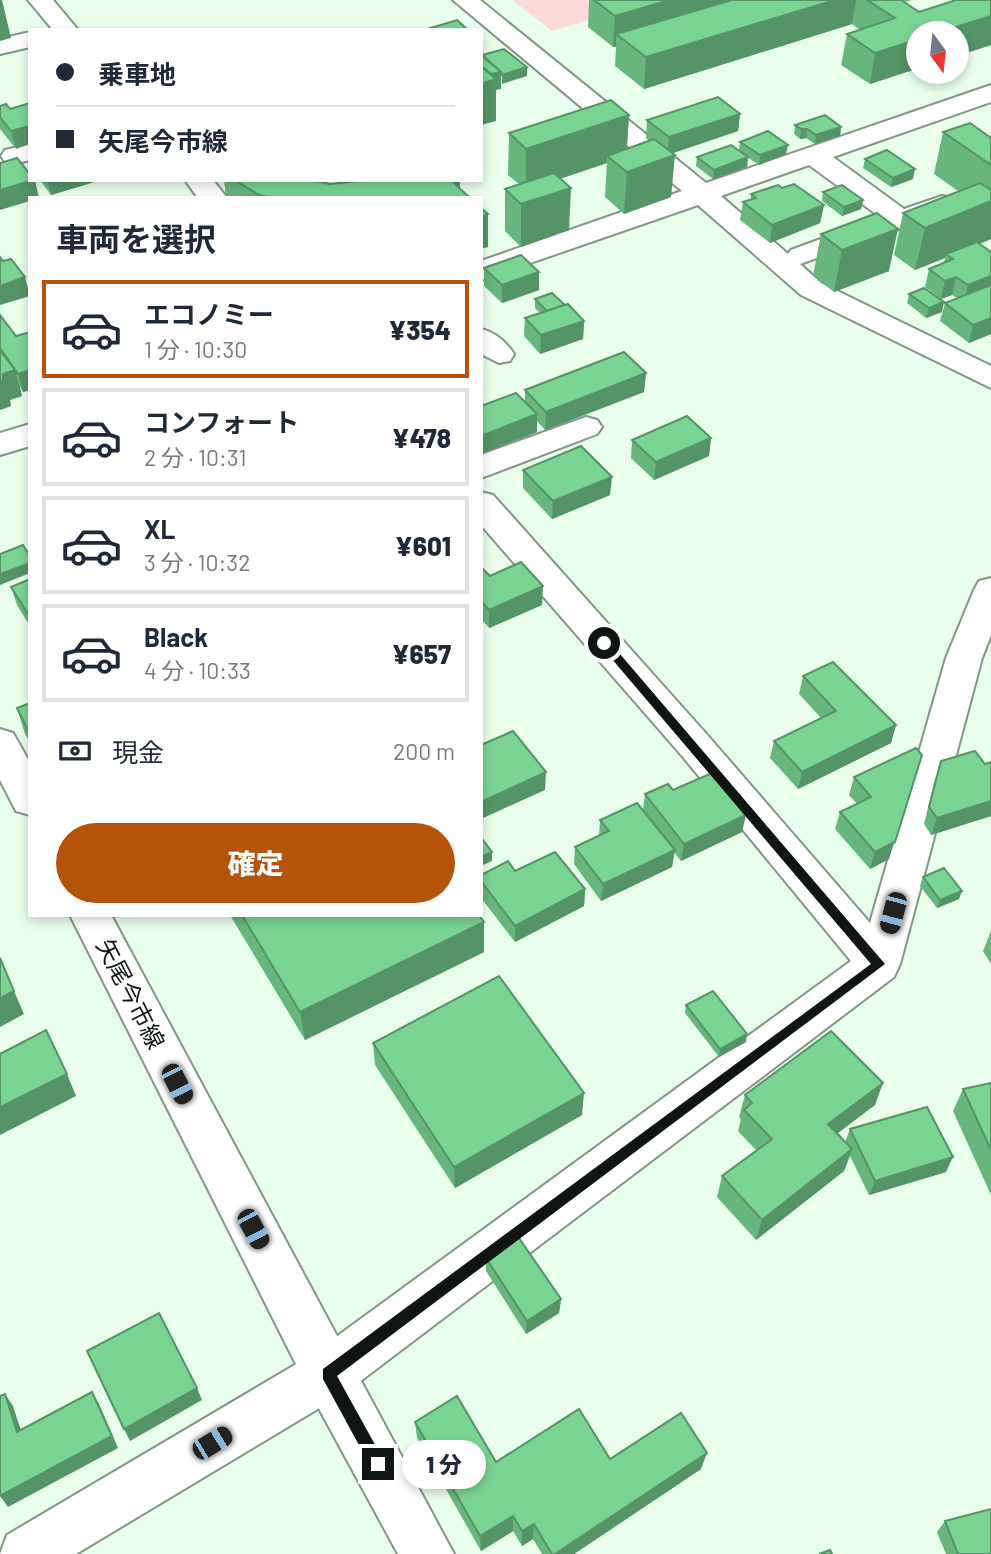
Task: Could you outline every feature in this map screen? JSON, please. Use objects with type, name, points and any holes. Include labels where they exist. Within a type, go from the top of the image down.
[{"type":"street","points":[[40,0],[63,28]]},
{"type":"street","points":[[465,0],[505,46],[701,193],[811,289],[991,378]]},
{"type":"street","points":[[0,47],[28,40]]},
{"type":"street","points":[[483,270],[991,93]]},
{"type":"street","points":[[811,154],[899,218]]},
{"type":"street","points":[[200,182],[212,196]]},
{"type":"street","points":[[801,257],[942,204]]},
{"type":"street","points":[[483,466],[586,427]]},
{"type":"street","points":[[0,445],[28,435]]},
{"type":"street","points":[[483,508],[497,545],[696,747],[879,964]]},
{"type":"street","points":[[26,1554],[328,1374],[879,964],[964,657],[991,590]]},
{"type":"street","points":[[0,743],[28,796]]},
{"type":"street","name":"矢尾今市線","points":[[91,917],[328,1374],[428,1554]]},
{"type":"shaded area","points":[[512,0],[658,0],[552,31]]},
{"type":"building","points":[[594,0],[670,0],[615,16]]},
{"type":"building","points":[[732,0],[835,0],[646,57],[616,34]]},
{"type":"building","points":[[867,0],[901,0],[919,12],[956,0],[991,0],[991,16],[970,23],[906,21],[906,43],[875,53],[847,34],[895,18]]},
{"type":"building","points":[[457,20],[466,28],[431,28]]},
{"type":"building","points":[[504,49],[527,67],[502,75],[483,55]]},
{"type":"building","points":[[483,57],[501,72],[491,74],[483,68]]},
{"type":"building","points":[[483,68],[496,79],[483,83]]},
{"type":"building","points":[[718,97],[740,114],[669,137],[647,120]]},
{"type":"building","points":[[611,100],[629,115],[526,149],[509,133]]},
{"type":"building","points":[[6,104],[10,109],[28,104],[28,127],[11,131],[0,117],[0,106]]},
{"type":"building","points":[[825,115],[841,127],[816,135],[795,125]]},
{"type":"building","points":[[970,123],[991,138],[991,165],[943,132]]},
{"type":"building","points":[[768,131],[788,145],[760,155],[740,142]]},
{"type":"building","points":[[654,139],[675,155],[627,172],[607,156]]},
{"type":"building","points":[[731,145],[748,157],[714,170],[697,157]]},
{"type":"building","points":[[887,150],[915,169],[893,178],[865,159]]},
{"type":"building","points":[[17,158],[28,172],[28,182],[0,190],[0,163]]},
{"type":"building","points":[[554,173],[571,188],[521,204],[505,189]]},
{"type":"building","points":[[238,182],[453,182],[468,196],[264,196]]},
{"type":"building","points":[[980,183],[991,190],[991,201],[925,228],[903,213]]},
{"type":"building","points":[[794,184],[824,205],[772,225],[743,202],[756,198],[751,194],[778,185],[782,188]]},
{"type":"building","points":[[842,185],[863,200],[844,207],[823,192]]},
{"type":"building","points":[[877,213],[898,229],[842,250],[821,234]]},
{"type":"building","points":[[977,242],[991,252],[991,276],[968,285],[956,277],[945,281],[929,269],[953,259],[946,254]]},
{"type":"building","points":[[521,255],[539,272],[502,285],[484,268]]},
{"type":"building","points":[[0,257],[3,261],[11,259],[25,277],[0,286]]},
{"type":"building","points":[[991,285],[991,318],[973,325],[945,303]]},
{"type":"building","points":[[924,288],[944,302],[929,308],[909,294]]},
{"type":"building","points":[[552,293],[565,305],[547,311],[535,299]]},
{"type":"building","points":[[568,304],[584,321],[541,335],[525,318]]},
{"type":"building","points":[[0,315],[16,336],[28,333],[28,371],[18,374],[0,348]]},
{"type":"building","points":[[0,350],[15,370],[3,374],[3,380],[0,381]]},
{"type":"building","points":[[624,352],[646,373],[546,412],[525,390]]},
{"type":"building","points":[[516,393],[537,414],[483,435],[483,405]]},
{"type":"building","points":[[687,416],[711,438],[656,462],[632,440]]},
{"type":"building","points":[[581,446],[612,477],[553,501],[523,470]]},
{"type":"building","points":[[23,545],[28,553],[28,564],[0,574],[0,554]]},
{"type":"building","points":[[521,562],[543,586],[489,610],[483,603],[483,569],[490,576]]},
{"type":"building","points":[[28,580],[28,614],[11,587]]},
{"type":"building","points":[[833,662],[896,725],[802,772],[774,741],[836,711],[803,676]]},
{"type":"building","points":[[28,704],[28,730],[17,708]]},
{"type":"building","points":[[513,731],[546,772],[483,801],[483,744]]},
{"type":"building","points":[[916,748],[922,755],[895,842],[875,852],[840,812],[871,797],[854,777]]},
{"type":"building","points":[[975,751],[985,764],[991,762],[991,801],[937,818],[929,807],[941,761]]},
{"type":"building","points":[[712,773],[746,815],[684,844],[645,794],[668,784],[673,790]]},
{"type":"building","points":[[637,803],[675,850],[603,884],[575,847],[609,831],[600,820]]},
{"type":"building","points":[[483,840],[492,852],[483,856]]},
{"type":"building","points":[[555,852],[585,889],[515,926],[483,884],[483,874],[508,861],[515,871]]},
{"type":"building","points":[[944,868],[962,891],[940,900],[923,877]]},
{"type":"building","points":[[243,917],[480,917],[484,922],[300,1012]]},
{"type":"building","points":[[0,958],[14,991],[0,998]]},
{"type":"building","points":[[499,976],[584,1093],[454,1167],[373,1043]]},
{"type":"building","points":[[713,991],[747,1034],[720,1049],[686,1005]]},
{"type":"building","points":[[46,1030],[67,1074],[0,1107],[0,1054]]},
{"type":"building","points":[[831,1031],[883,1083],[828,1124],[852,1149],[762,1220],[722,1176],[772,1139],[744,1110],[752,1103],[745,1095]]},
{"type":"building","points":[[991,1083],[991,1150],[963,1089]]},
{"type":"building","points":[[927,1107],[953,1157],[875,1181],[850,1129]]},
{"type":"building","points":[[519,1238],[561,1299],[527,1321],[486,1258]]},
{"type":"building","points":[[159,1313],[197,1388],[124,1429],[87,1351]]},
{"type":"building","points":[[92,1392],[112,1436],[0,1496],[0,1396],[5,1394],[17,1432]]},
{"type":"building","points":[[457,1396],[496,1462],[579,1409],[610,1459],[681,1413],[707,1453],[552,1554],[534,1524],[522,1531],[513,1516],[480,1536],[415,1422]]},
{"type":"building","points":[[991,1509],[991,1554],[958,1554],[945,1521]]},
{"type":"route","points":[[378,1464],[328,1374],[879,964],[696,747],[604,643]]}]
